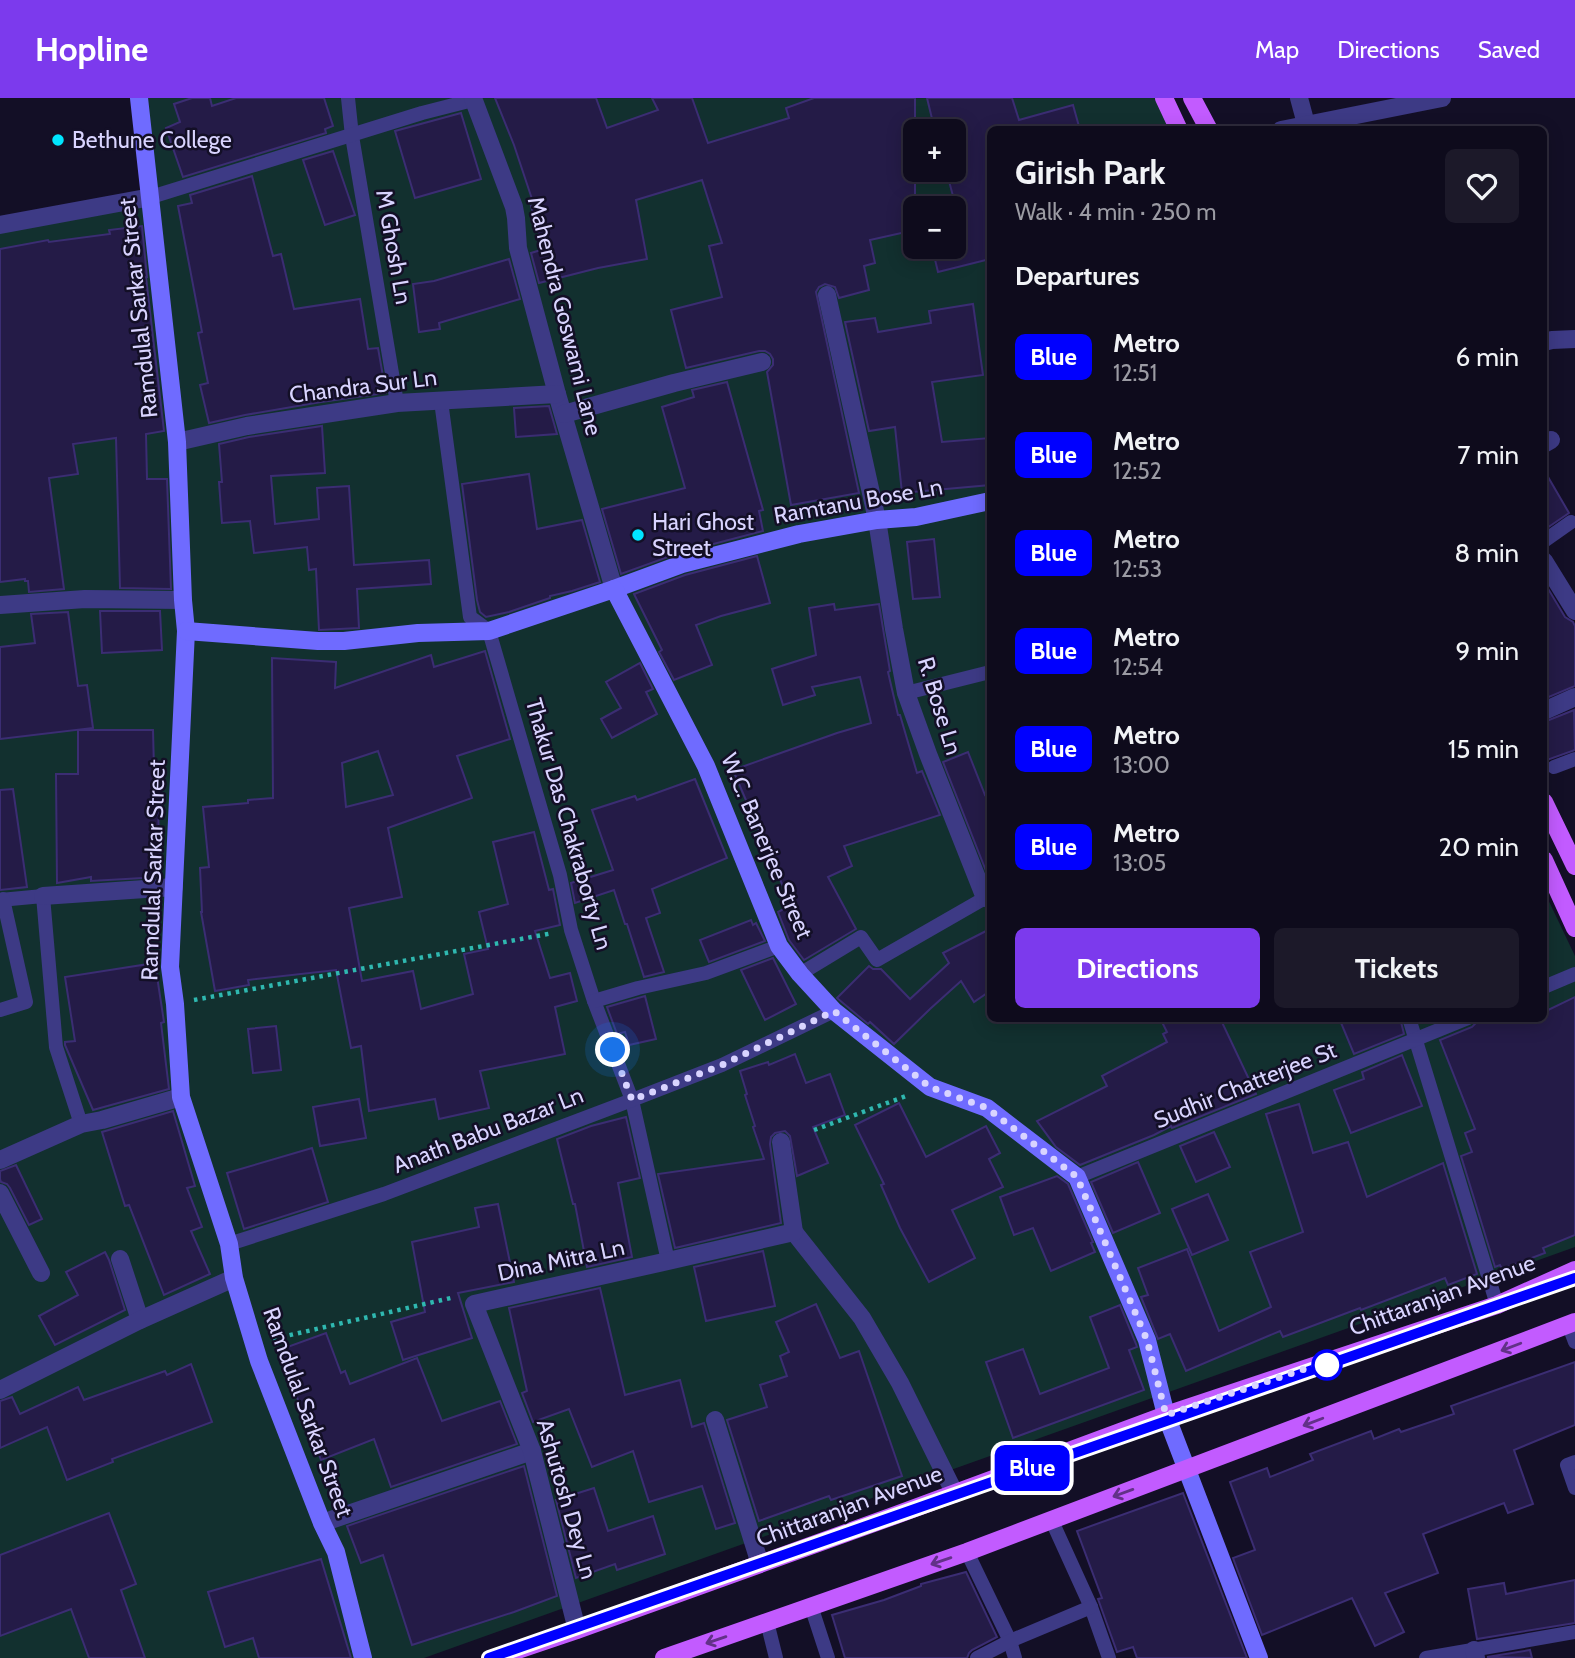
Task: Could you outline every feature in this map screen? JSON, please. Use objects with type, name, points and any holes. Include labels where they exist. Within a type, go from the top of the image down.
[{"type":"main road","points":[[1164,98],[1177,126]]},
{"type":"main road","points":[[1192,98],[1207,126]]},
{"type":"main road","points":[[1547,808],[1575,866]]},
{"type":"main road","points":[[1547,867],[1575,928]]},
{"type":"main road","name":"Chittaranjan Avenue","points":[[494,1658],[955,1494],[1166,1415],[1497,1305],[1575,1270]]},
{"type":"main road","points":[[664,1658],[967,1552],[1187,1469],[1573,1330]]},
{"type":"street","name":"Ramdulal Sarkar Street","points":[[139,98],[177,442],[183,600],[187,631],[170,967],[181,1097],[229,1244],[234,1278],[258,1361],[336,1552],[363,1658]]},
{"type":"street","points":[[1299,98],[1306,124]]},
{"type":"street","points":[[1297,126],[1442,98]]},
{"type":"street","name":"Mahendra Goswami Lane","points":[[473,99],[514,207],[518,248],[614,589]]},
{"type":"street","points":[[0,225],[151,197]]},
{"type":"street","name":"R. Bose Ln","points":[[827,295],[877,520],[906,692],[928,754],[987,897]]},
{"type":"street","points":[[1547,341],[1575,339]]},
{"type":"street","points":[[564,414],[762,362]]},
{"type":"street","name":"Chandra Sur Ln","points":[[177,442],[247,426],[397,403],[557,394]]},
{"type":"street","name":"Ramtanu Bose Ln","points":[[614,589],[681,564],[799,534],[877,520],[916,517],[987,502]]},
{"type":"street","points":[[1547,566],[1575,611]]},
{"type":"street","points":[[187,631],[331,641],[418,633],[489,631],[614,589]]},
{"type":"street","name":"W.C. Banerjee Street","points":[[614,589],[706,766],[779,946],[800,974],[834,1011],[930,1087],[987,1108],[1077,1177],[1147,1340],[1166,1415],[1259,1658]]},
{"type":"street","points":[[0,605],[85,600],[183,600]]},
{"type":"street","points":[[1547,710],[1575,697]]},
{"type":"street","points":[[43,897],[174,887]]},
{"type":"street","points":[[0,1160],[80,1124],[181,1097]]},
{"type":"street","points":[[781,1142],[794,1231],[862,1318],[900,1383],[955,1494]]},
{"type":"street","points":[[0,1193],[41,1273]]},
{"type":"street","name":"Dina Mitra Ln","points":[[474,1304],[794,1231]]},
{"type":"street","points":[[120,1259],[140,1320]]},
{"type":"street","points":[[0,1390],[140,1320],[234,1278]]},
{"type":"street","name":"Ashutosh Dey Ln","points":[[474,1304],[532,1451],[577,1630]]},
{"type":"street","points":[[715,1420],[760,1564]]},
{"type":"street","points":[[322,1523],[532,1451]]},
{"type":"lane","name":"M Ghosh Ln","points":[[348,98],[397,403]]},
{"type":"lane","points":[[151,197],[473,99]]},
{"type":"lane","name":"Thakur Das Chakraborty Ln","points":[[442,401],[470,617],[489,631],[560,875],[571,930],[594,1001],[632,1100],[668,1261]]},
{"type":"lane","points":[[1547,539],[1571,522]]},
{"type":"lane","points":[[906,692],[987,673]]},
{"type":"lane","points":[[1554,767],[1575,759]]},
{"type":"lane","points":[[0,1010],[26,1002],[1,900],[43,897],[56,1046],[80,1124]]},
{"type":"lane","points":[[800,974],[861,937],[877,960],[987,900]]},
{"type":"lane","points":[[594,1001],[706,973],[779,946]]},
{"type":"lane","points":[[1547,986],[1575,974]]},
{"type":"lane","name":"Anath Babu Bazar Ln","points":[[229,1244],[384,1194],[632,1100],[722,1065],[834,1011]]},
{"type":"lane","points":[[1410,1022],[1497,1305]]},
{"type":"lane","name":"Sudhir Chatterjee St","points":[[1077,1177],[1459,1022]]},
{"type":"lane","points":[[1575,1462],[1567,1465],[1575,1488]]},
{"type":"lane","points":[[1051,1519],[1091,1607],[1109,1658]]},
{"type":"lane","points":[[967,1552],[1010,1641],[1015,1658]]},
{"type":"lane","points":[[811,1606],[828,1658]]},
{"type":"lane","points":[[977,1658],[1091,1607]]},
{"type":"lane","points":[[767,1622],[776,1658]]},
{"type":"lane","points":[[1426,1658],[1475,1654],[1575,1632]]},
{"type":"path","points":[[175,1004],[571,930]]},
{"type":"path","points":[[814,1130],[930,1087]]},
{"type":"path","name":"Dina Mitra Ln","points":[[253,1344],[464,1295],[474,1304]]},
{"type":"green space","points":[[147,98],[1162,98],[1176,126],[987,126],[987,1022],[1547,1022],[1547,897],[1575,956],[1575,1247],[424,1658],[0,1658],[0,230],[155,193]]},
{"type":"building","points":[[192,98],[210,98],[212,106],[236,98],[324,98],[333,126],[325,129],[326,133],[183,177],[166,128],[180,122],[174,104]]},
{"type":"building","points":[[495,98],[596,98],[607,128],[658,110],[652,98],[692,98],[708,143],[789,118],[786,108],[814,98],[915,98],[915,119],[903,119],[903,182],[915,182],[915,196],[903,196],[903,233],[870,240],[875,263],[864,266],[869,290],[839,298],[835,287],[825,284],[816,292],[859,493],[791,505],[767,372],[773,365],[770,354],[759,351],[686,368],[671,310],[722,297],[709,246],[722,243],[702,180],[636,200],[647,259],[539,283],[531,253],[544,249],[531,206],[534,205]]},
{"type":"building","points":[[927,98],[1012,98],[1019,120],[1073,105],[1079,126],[987,126],[987,260],[938,272],[935,259],[966,259],[966,196],[953,196],[949,182],[966,182],[966,119],[932,119]]},
{"type":"building","points":[[461,113],[481,179],[415,198],[395,131]]},
{"type":"building","points":[[333,151],[355,215],[325,225],[303,160]]},
{"type":"building","points":[[252,176],[273,256],[281,254],[294,309],[360,299],[368,349],[378,348],[386,393],[209,423],[200,385],[208,383],[198,333],[202,332],[178,206],[192,203],[190,195]]},
{"type":"building","points":[[142,226],[164,431],[146,434],[147,479],[167,479],[171,589],[120,588],[116,438],[73,444],[78,474],[49,478],[64,589],[29,592],[28,581],[25,579],[0,582],[0,249],[48,240],[110,234],[109,230]]},
{"type":"building","points":[[509,259],[520,299],[439,323],[440,329],[419,332],[413,284],[434,281]]},
{"type":"building","points":[[973,304],[983,375],[932,382],[942,442],[987,438],[987,485],[902,493],[895,427],[869,431],[845,322],[875,318],[878,332],[931,323],[929,311]]},
{"type":"building","points":[[727,382],[763,510],[759,511],[763,531],[679,553],[621,574],[602,509],[685,488],[662,407],[694,397],[692,390]]},
{"type":"building","points":[[549,406],[557,434],[516,437],[514,408]]},
{"type":"building","points":[[322,426],[325,473],[271,476],[275,524],[319,519],[317,488],[349,486],[354,565],[429,560],[431,584],[357,589],[359,628],[319,630],[316,569],[309,570],[307,547],[254,553],[250,521],[222,523],[219,444]]},
{"type":"building","points":[[529,474],[537,529],[582,520],[600,582],[486,617],[480,612],[477,600],[462,484]]},
{"type":"building","points":[[1547,475],[1569,513],[1547,528]]},
{"type":"building","points":[[934,539],[940,597],[913,599],[907,542]]},
{"type":"building","points":[[757,556],[770,603],[696,625],[712,665],[674,680],[634,594],[685,575]]},
{"type":"building","points":[[1547,587],[1565,617],[1575,626],[1575,686],[1547,698]]},
{"type":"building","points":[[834,604],[835,610],[879,604],[890,671],[888,672],[898,715],[917,773],[922,771],[940,815],[844,846],[852,866],[828,877],[856,929],[804,960],[789,940],[778,912],[791,905],[733,770],[871,723],[860,677],[812,687],[815,695],[783,705],[772,669],[816,655],[809,608]]},
{"type":"building","points":[[100,611],[160,611],[162,650],[102,653]]},
{"type":"building","points":[[68,612],[78,686],[87,685],[93,728],[0,739],[0,647],[35,643],[31,614]]},
{"type":"building","points":[[485,651],[510,739],[457,756],[472,798],[388,828],[402,897],[349,908],[362,981],[413,971],[421,1009],[473,994],[464,954],[488,949],[479,912],[508,904],[493,842],[534,832],[549,890],[553,889],[560,925],[535,931],[550,978],[570,973],[577,1001],[555,1007],[565,1054],[480,1071],[489,1108],[439,1119],[435,1099],[369,1111],[361,1046],[351,1048],[336,970],[248,980],[249,985],[215,991],[201,912],[200,868],[209,867],[203,807],[273,798],[272,658],[336,662],[335,688],[431,655],[434,667]],"holes":[[[378,751],[393,795],[346,807],[342,763]]]},
{"type":"building","points":[[640,663],[653,689],[646,692],[657,714],[612,738],[601,719],[621,708],[606,682]]},
{"type":"building","points":[[1574,710],[1575,750],[1547,760],[1547,721]]},
{"type":"building","points":[[78,730],[153,730],[154,769],[157,769],[160,877],[91,881],[91,877],[57,883],[56,774],[78,774]]},
{"type":"building","points":[[968,752],[985,795],[987,794],[987,873],[943,762]]},
{"type":"building","points":[[695,779],[727,858],[652,889],[660,913],[646,918],[664,972],[644,977],[614,890],[575,903],[571,883],[613,870],[592,810],[635,796],[637,800]]},
{"type":"building","points":[[13,789],[27,887],[0,890],[0,790]]},
{"type":"building","points":[[751,920],[753,925],[756,923],[765,941],[709,962],[700,940]]},
{"type":"building","points":[[987,931],[987,993],[974,1002],[961,981],[894,1044],[837,998],[869,966],[881,969],[910,999],[949,963],[943,953]]},
{"type":"building","points":[[773,958],[796,1004],[765,1020],[741,970]]},
{"type":"building","points":[[155,963],[164,1022],[161,1023],[169,1089],[93,1110],[65,1045],[65,1042],[75,1041],[65,977]]},
{"type":"building","points":[[645,996],[656,1039],[629,1045],[625,1032],[617,1034],[607,1007]]},
{"type":"building","points":[[1575,997],[1575,1235],[1543,1248],[1545,1253],[1502,1269],[1500,1265],[1495,1267],[1461,1156],[1472,1152],[1465,1133],[1475,1129],[1440,1040],[1472,1027],[1476,1022],[1547,1022],[1547,1011]]},
{"type":"building","points":[[1162,1022],[1222,1022],[1256,1094],[1172,1128],[1171,1126],[1080,1165],[1056,1147],[1037,1121],[1107,1086],[1102,1076],[1167,1042],[1163,1034],[1167,1032]]},
{"type":"building","points":[[1341,1022],[1401,1022],[1404,1034],[1354,1054]]},
{"type":"building","points":[[276,1026],[281,1070],[253,1073],[248,1029]]},
{"type":"building","points":[[795,1054],[806,1083],[830,1074],[845,1115],[813,1127],[828,1163],[797,1176],[790,1136],[785,1131],[775,1133],[770,1144],[781,1223],[675,1248],[658,1174],[764,1159],[753,1127],[755,1126],[740,1071],[768,1062],[769,1065]]},
{"type":"building","points":[[1402,1055],[1422,1106],[1351,1133],[1334,1090],[1364,1079],[1362,1072]]},
{"type":"building","points":[[359,1099],[366,1138],[320,1146],[313,1107]]},
{"type":"building","points":[[899,1103],[926,1157],[986,1126],[1000,1153],[989,1159],[1003,1187],[952,1210],[975,1258],[929,1282],[900,1228],[881,1185],[884,1184],[855,1125]]},
{"type":"building","points":[[1299,1104],[1313,1153],[1348,1142],[1367,1197],[1443,1163],[1477,1274],[1448,1285],[1445,1278],[1283,1337],[1280,1331],[1186,1371],[1170,1334],[1158,1339],[1141,1297],[1148,1295],[1138,1268],[1187,1249],[1219,1331],[1271,1307],[1250,1252],[1303,1232],[1266,1114]]},
{"type":"building","points":[[173,1111],[195,1186],[187,1188],[202,1227],[191,1231],[210,1274],[164,1295],[129,1205],[125,1206],[102,1132]]},
{"type":"building","points":[[626,1117],[640,1178],[618,1183],[632,1257],[587,1267],[575,1204],[557,1139]]},
{"type":"building","points":[[1214,1132],[1230,1167],[1196,1182],[1180,1146]]},
{"type":"building","points":[[312,1148],[328,1202],[244,1229],[227,1173]]},
{"type":"building","points":[[1138,1162],[1160,1213],[1113,1233],[1091,1182]]},
{"type":"building","points":[[16,1165],[42,1219],[29,1225],[10,1188],[0,1179],[0,1171]]},
{"type":"building","points":[[1057,1176],[1068,1184],[1095,1252],[1051,1271],[1033,1228],[1014,1235],[1000,1197]]},
{"type":"building","points":[[1208,1194],[1228,1240],[1192,1255],[1172,1209]]},
{"type":"building","points":[[498,1204],[514,1282],[458,1293],[472,1338],[403,1360],[391,1322],[425,1312],[412,1242],[479,1227],[475,1208]]},
{"type":"building","points":[[763,1251],[775,1306],[706,1321],[694,1267]]},
{"type":"building","points":[[105,1252],[125,1310],[55,1345],[39,1316],[78,1295],[66,1272]]},
{"type":"building","points":[[600,1288],[625,1395],[680,1380],[692,1427],[704,1423],[735,1523],[716,1529],[702,1486],[649,1502],[633,1451],[592,1467],[569,1409],[533,1422],[522,1393],[527,1391],[509,1308]]},
{"type":"building","points":[[816,1304],[840,1358],[859,1351],[902,1476],[831,1500],[829,1496],[759,1521],[727,1420],[767,1407],[760,1385],[787,1376],[780,1356],[789,1352],[776,1322]]},
{"type":"building","points":[[1120,1305],[1137,1347],[1129,1350],[1144,1390],[1013,1438],[986,1362],[1023,1349],[1040,1394],[1109,1368],[1090,1317]]},
{"type":"building","points":[[326,1333],[341,1373],[345,1371],[350,1384],[417,1358],[442,1421],[500,1401],[517,1444],[391,1487],[374,1439],[321,1460],[279,1350]]},
{"type":"building","points":[[1575,1362],[1575,1425],[1514,1450],[1533,1504],[1508,1513],[1504,1503],[1423,1534],[1438,1573],[1385,1593],[1404,1632],[1375,1646],[1352,1598],[1262,1635],[1233,1558],[1255,1550],[1230,1482],[1267,1468],[1270,1477],[1313,1460],[1310,1454],[1371,1431],[1374,1439],[1454,1414],[1451,1406]]},
{"type":"building","points":[[191,1364],[212,1422],[112,1459],[113,1462],[67,1480],[47,1427],[0,1448],[0,1401],[12,1397],[20,1414],[78,1387],[84,1400],[165,1371],[167,1375]]},
{"type":"building","points":[[524,1466],[557,1596],[412,1645],[383,1555],[361,1563],[347,1526]]},
{"type":"building","points":[[594,1488],[608,1531],[653,1516],[665,1554],[617,1570],[615,1564],[576,1578],[556,1500]]},
{"type":"building","points":[[1183,1493],[1247,1658],[1137,1658],[1133,1647],[1117,1652],[1098,1599],[1102,1598],[1077,1531]]},
{"type":"building","points":[[109,1513],[136,1584],[121,1590],[145,1658],[89,1658],[71,1609],[0,1636],[0,1555]]},
{"type":"building","points":[[321,1559],[351,1658],[259,1658],[253,1638],[225,1647],[208,1592]]},
{"type":"building","points":[[966,1572],[997,1637],[972,1650],[967,1658],[845,1658],[832,1615],[884,1600],[921,1584]]},
{"type":"building","points":[[1575,1580],[1575,1623],[1477,1639],[1468,1589],[1504,1583],[1506,1594]]},
{"type":"building","points":[[1530,1650],[1532,1658],[1487,1657]]},
{"type":"metro line","name":"Blue","points":[[489,1658],[1575,1278]]},
{"type":"place","name":"Bethune College","points":[[58,140]]},
{"type":"place","name":"Hari Ghost Street","points":[[638,535]]},
{"type":"route","points":[[613,1050],[632,1100],[722,1065],[834,1011],[930,1087],[987,1108],[1077,1177],[1147,1340],[1166,1415],[1329,1361],[1327,1365]]}]
